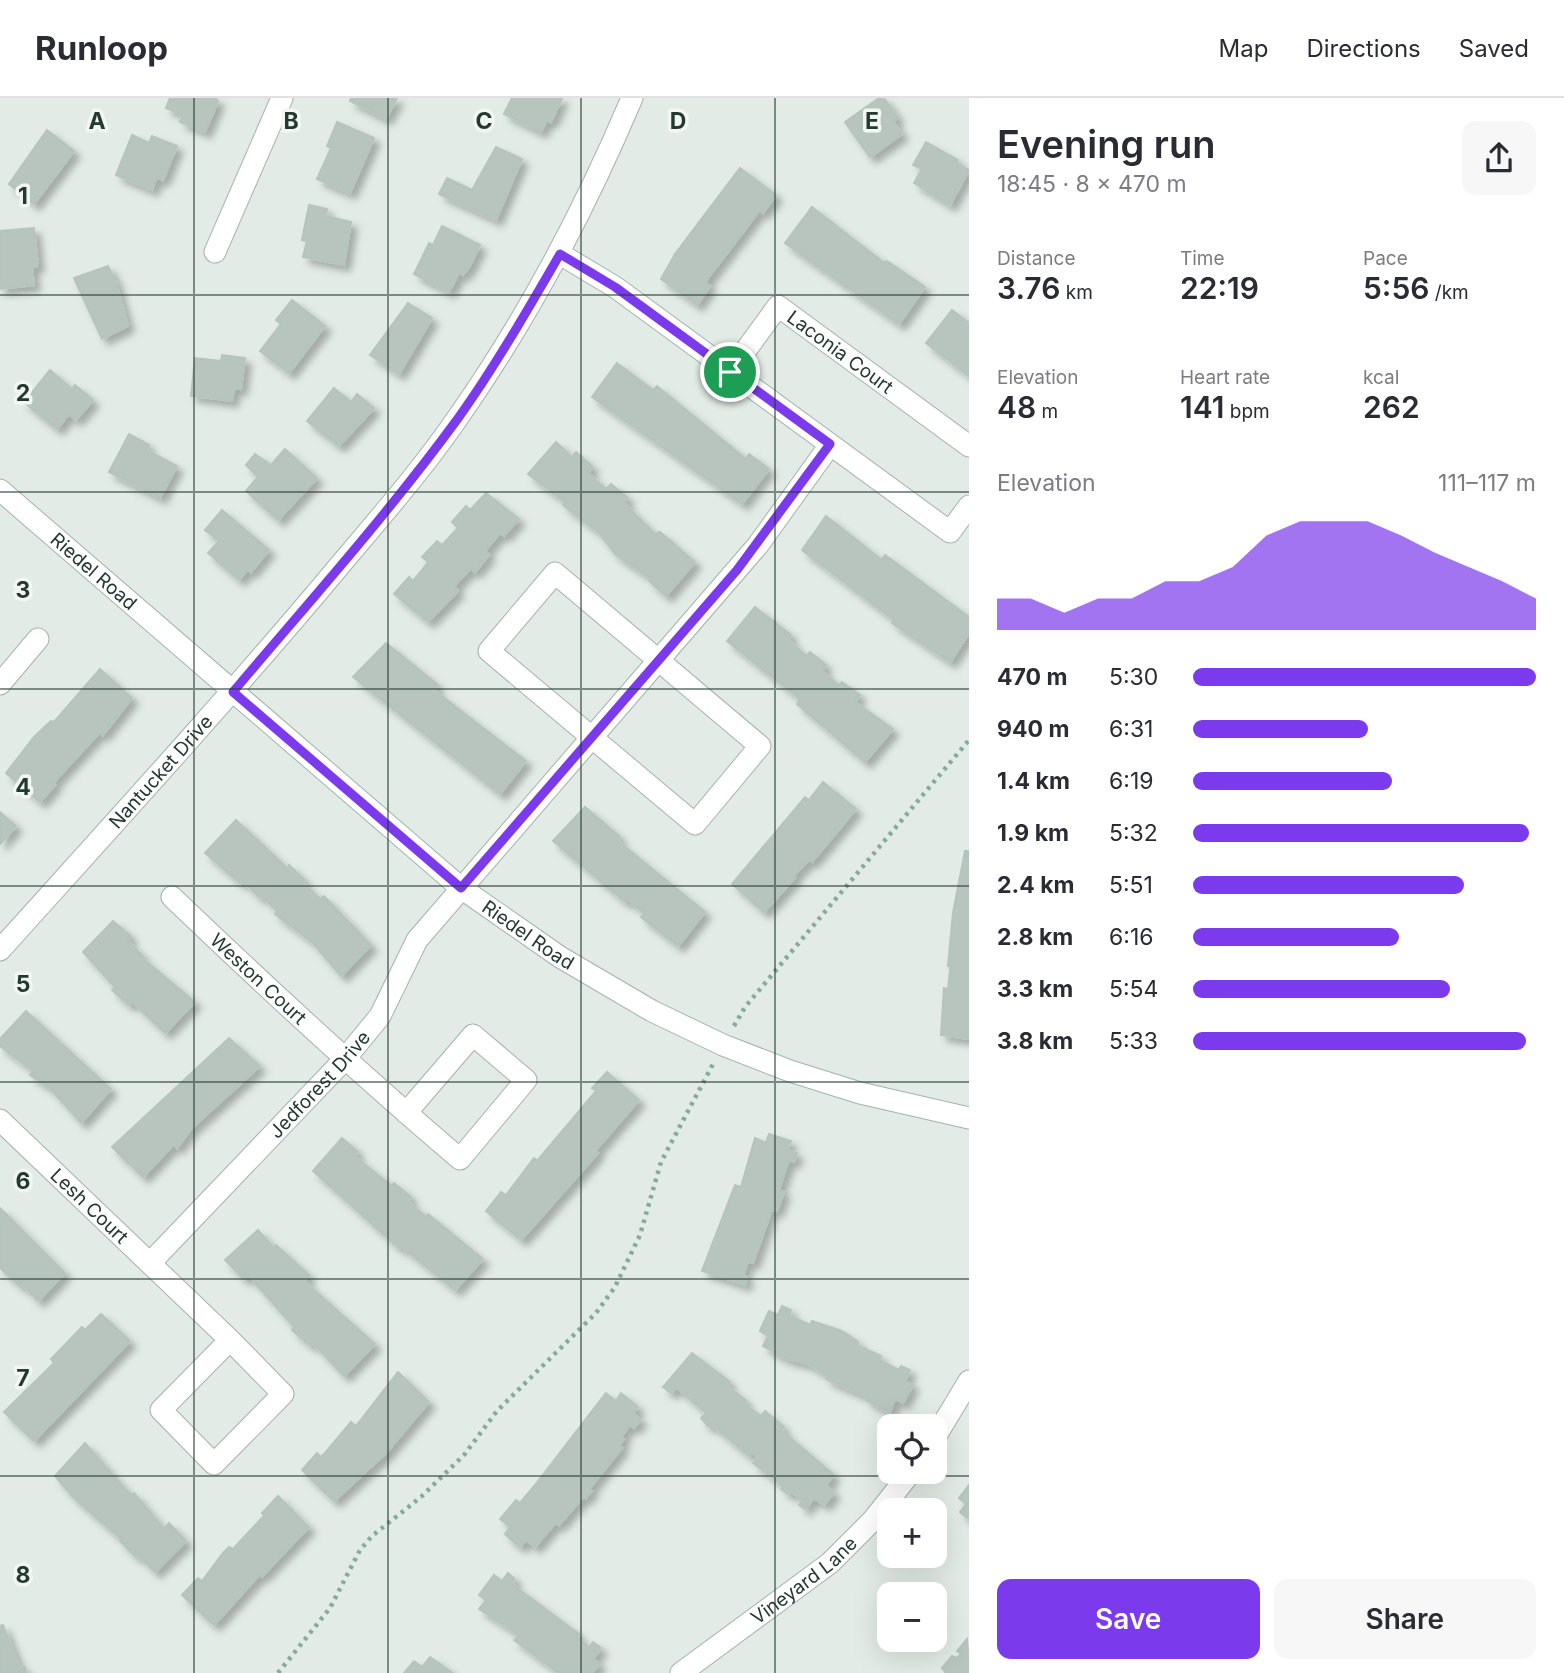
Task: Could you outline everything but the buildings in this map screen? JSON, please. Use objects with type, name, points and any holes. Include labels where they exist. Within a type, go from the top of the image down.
[{"type":"street","points":[[215,252],[282,98]]},
{"type":"street","name":"Nantucket Drive","points":[[0,950],[233,692],[405,487],[452,425],[509,341],[560,254],[632,98]]},
{"type":"street","points":[[560,254],[615,287],[950,532],[969,506]]},
{"type":"street","name":"Laconia Court","points":[[730,372],[778,306],[969,446]]},
{"type":"street","name":"Jedforest Drive","points":[[151,1262],[344,1060],[380,1016],[416,940],[758,545],[830,444]]},
{"type":"street","name":"Riedel Road","points":[[0,490],[461,888],[571,963],[652,1011],[723,1045],[790,1072],[860,1093],[969,1118]]},
{"type":"street","points":[[555,573],[659,660],[760,746],[695,824],[489,651],[555,573]]},
{"type":"street","points":[[0,684],[38,639]]},
{"type":"street","name":"Weston Court","points":[[172,897],[344,1060],[406,1113],[460,1159],[526,1080],[473,1035],[406,1113]]},
{"type":"street","name":"Lesh Court","points":[[0,1120],[151,1262],[230,1340],[284,1394],[214,1464],[160,1410],[230,1340]]},
{"type":"street","points":[[947,1417],[969,1381]]},
{"type":"street","name":"Vineyard Lane","points":[[681,1673],[830,1563],[873,1520],[902,1484]]},
{"type":"path","points":[[278,1673],[330,1608],[360,1550],[372,1536],[421,1497],[464,1455],[497,1411],[596,1313],[615,1287],[640,1235],[661,1162],[745,1007],[969,740]]},
{"type":"route","points":[[560,254],[615,287],[730,372],[830,444],[758,545],[461,888],[233,692],[405,487],[460,415],[509,341],[560,254]]}]
